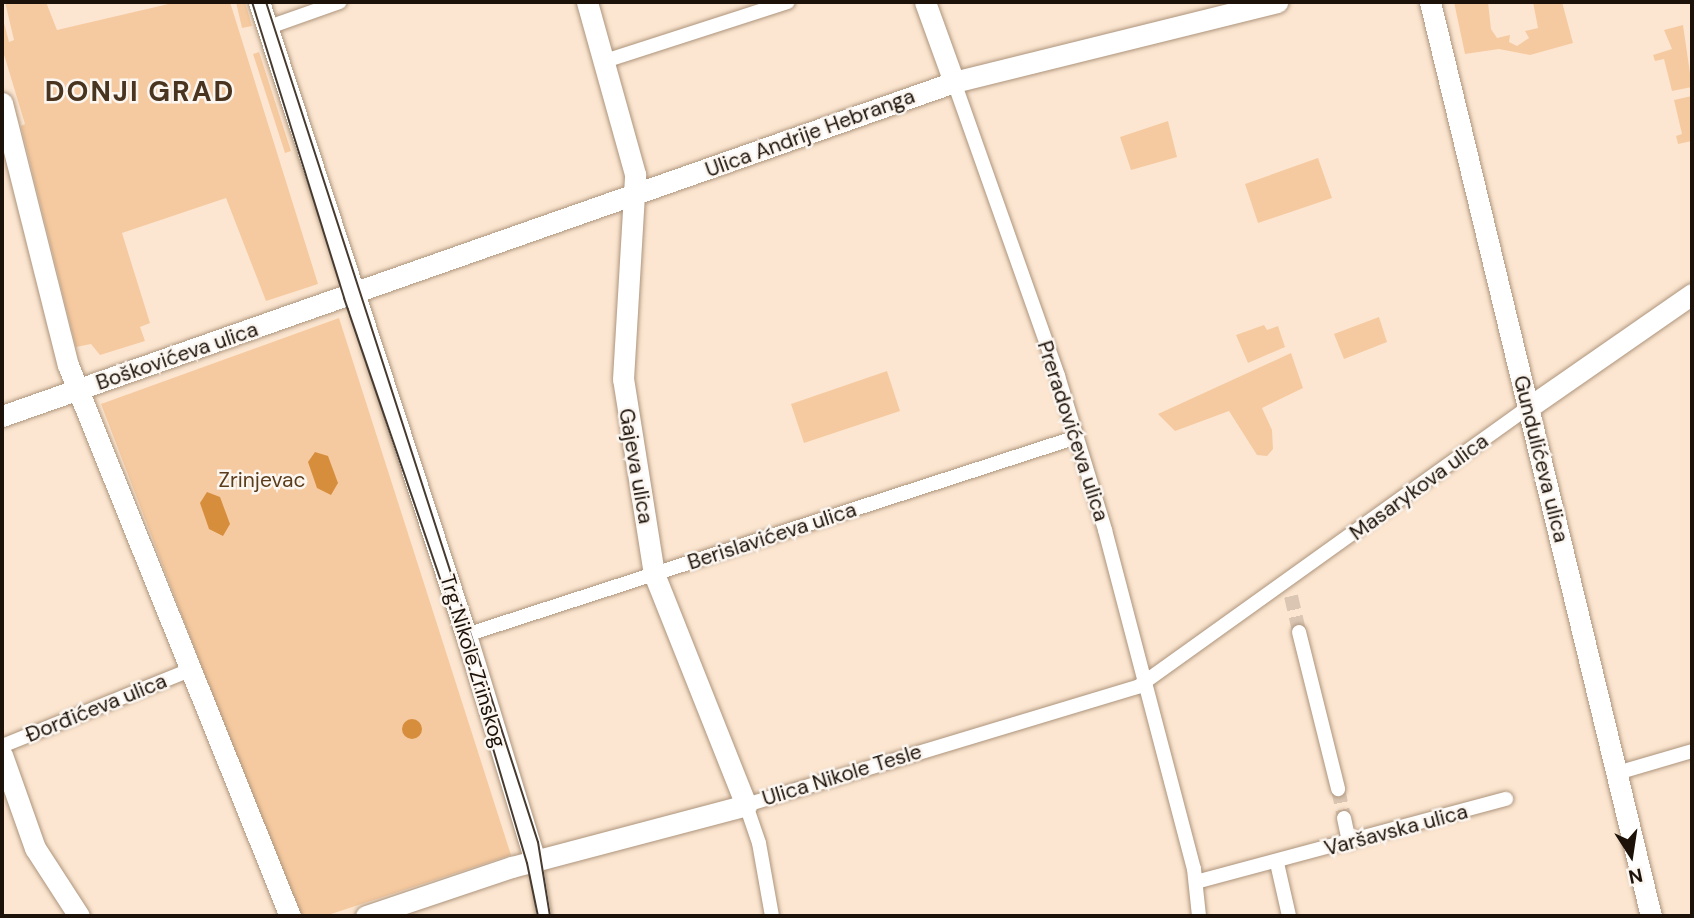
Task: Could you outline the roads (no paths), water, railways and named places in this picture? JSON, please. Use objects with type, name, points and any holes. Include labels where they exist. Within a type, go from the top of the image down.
[{"type":"street","name":"Trg Nikole Zrinskog","points":[[259,2],[352,295],[466,635],[535,861]]},
{"type":"street","points":[[266,28],[340,2]]},
{"type":"street","name":"Gajeva ulica","points":[[587,2],[631,150],[635,196],[623,379],[654,574],[746,805],[759,843],[772,916]]},
{"type":"street","points":[[605,61],[788,2]]},
{"type":"street","name":"Preradovićeva ulica","points":[[925,2],[1077,436],[1148,681],[1195,876],[1199,916]]},
{"type":"street","name":"Ulica Andrije Hebranga","points":[[352,295],[954,82],[1277,2]]},
{"type":"street","name":"Gundulićeva ulica","points":[[1430,2],[1651,916]]},
{"type":"street","points":[[2,103],[5,125],[66,359],[290,916]]},
{"type":"street","name":"Masarykova ulica","points":[[1148,681],[1289,589],[1528,408],[1692,294]]},
{"type":"street","name":"Boškovićeva ulica","points":[[2,415],[352,295]]},
{"type":"street","name":"Berislavićeva ulica","points":[[466,635],[1077,436]]},
{"type":"street","points":[[1298,632],[1338,789]]},
{"type":"street","name":"Đorđićeva ulica","points":[[2,746],[190,670]]},
{"type":"street","name":"Ulica Nikole Tesle","points":[[535,861],[746,805],[1148,681]]},
{"type":"street","points":[[1617,773],[1692,751]]},
{"type":"street","points":[[2,755],[30,834],[79,916]]},
{"type":"street","name":"Varšavska ulica","points":[[1195,876],[1281,862],[1506,799]]},
{"type":"street","points":[[1344,818],[1349,842]]},
{"type":"street","points":[[366,916],[535,861],[544,916]]},
{"type":"street","points":[[1281,862],[1289,916]]},
{"type":"tunnel","points":[[1291,596],[1299,632]]},
{"type":"tunnel","points":[[1338,789],[1344,818]]},
{"type":"tram line","points":[[252,2],[344,298],[460,637],[527,863],[538,916]]},
{"type":"tram line","points":[[266,2],[538,842],[550,916]]},
{"type":"district","name":"DONJI GRAD","points":[[140,92]]},
{"type":"park label","name":"Zrinjevac","points":[[262,480]]}]
